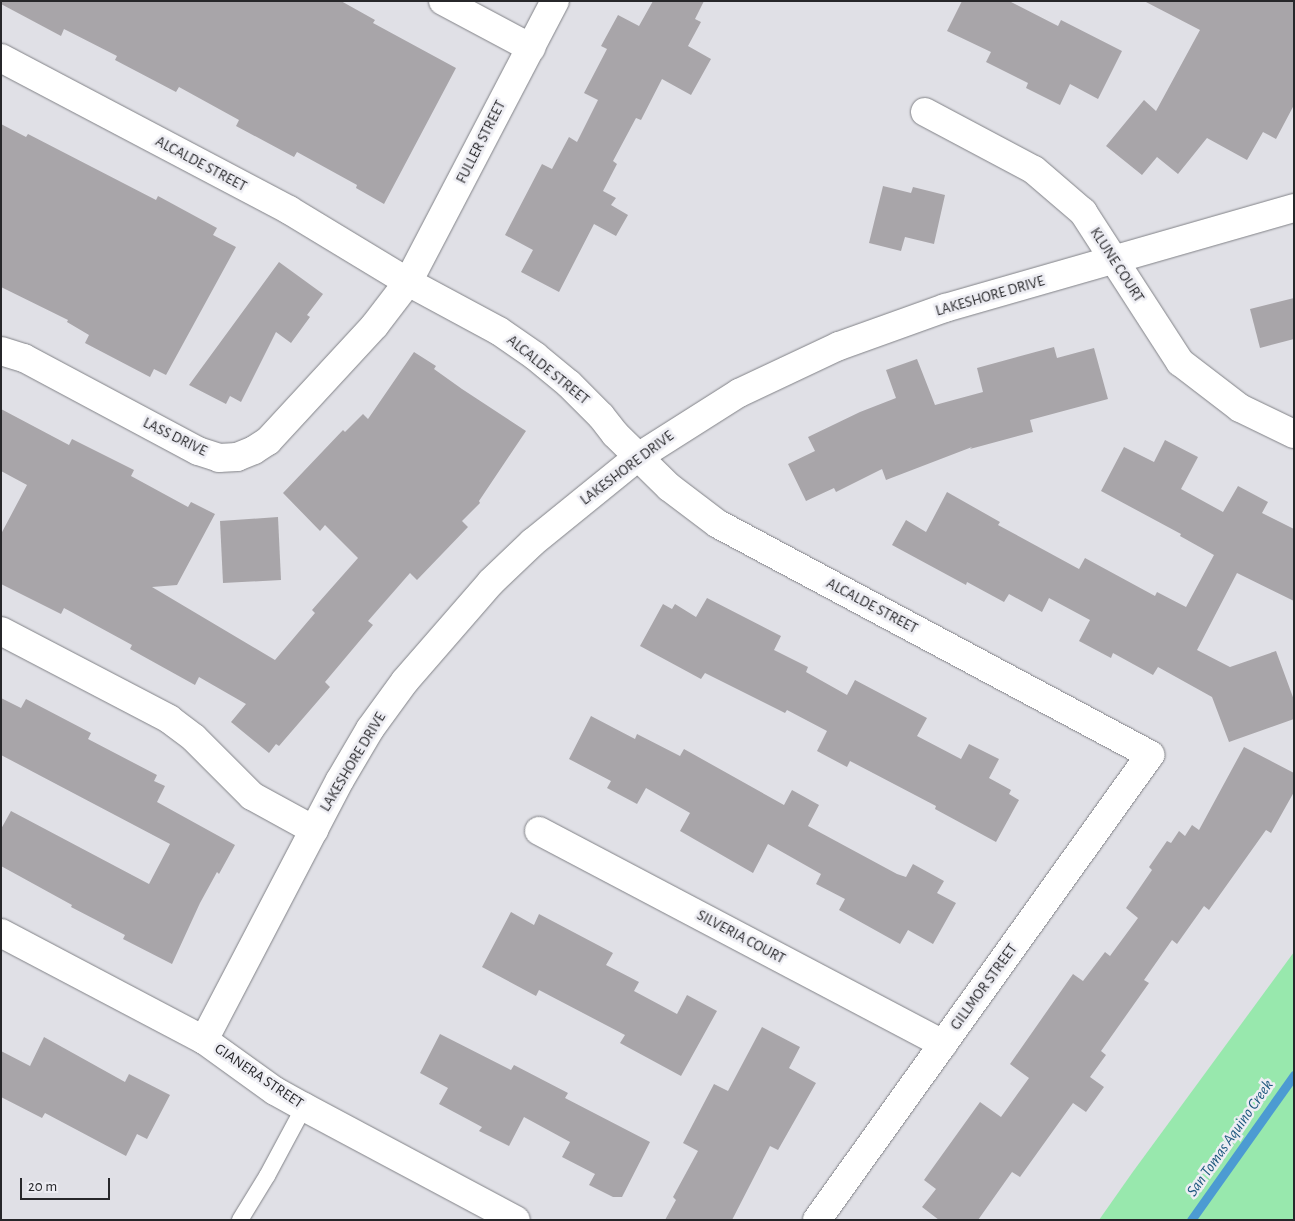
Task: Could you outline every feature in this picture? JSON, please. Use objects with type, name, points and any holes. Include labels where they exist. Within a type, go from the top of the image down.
[{"type":"street","points":[[443,1],[531,48]]},
{"type":"street","name":"FULLER STREET","points":[[408,282],[555,1]]},
{"type":"street","name":"ALCALDE STREET","points":[[1,58],[289,210],[408,282],[499,331],[535,356],[569,384],[601,416],[614,434],[678,495],[718,524],[1150,755]]},
{"type":"street","name":"KLUNE COURT","points":[[925,112],[1034,170],[1082,212],[1180,362],[1240,408],[1294,434]]},
{"type":"street","name":"LAKESHORE DRIVE","points":[[204,1040],[314,830],[370,729],[405,681],[491,582],[533,542],[638,457],[739,393],[839,346],[945,308],[1294,208]]},
{"type":"street","name":"LASS DRIVE","points":[[1,350],[24,358],[198,451],[219,458],[237,457],[254,450],[268,440],[375,325],[408,282]]},
{"type":"street","points":[[1,631],[169,719],[200,745],[252,796],[314,830]]},
{"type":"street","name":"GILLMOR STREET","points":[[817,1220],[1150,755]]},
{"type":"street","name":"SILVERIA COURT","points":[[539,831],[943,1044]]},
{"type":"street","name":"GIANERA STREET","points":[[1,933],[204,1040],[275,1091],[304,1108],[516,1220]]},
{"type":"lane","points":[[240,1220],[267,1176],[304,1108]]},
{"type":"green space","points":[[1294,952],[1294,1220],[1099,1220],[1132,1173]]},
{"type":"building","points":[[1,1],[341,1],[375,20],[373,23],[456,68],[384,204],[356,188],[357,185],[297,152],[294,157],[236,126],[239,120],[179,87],[176,92],[115,60],[117,56],[64,29],[61,36],[1,4]]},
{"type":"building","points":[[653,1],[704,1],[695,19],[701,22],[688,46],[711,59],[691,95],[662,79],[641,120],[636,118],[613,161],[617,164],[603,191],[616,198],[611,205],[628,215],[616,236],[594,224],[559,292],[521,272],[533,250],[505,235],[542,164],[552,169],[569,137],[577,142],[598,100],[584,93],[607,49],[601,46],[618,15],[639,26]]},
{"type":"building","points":[[962,1],[1009,1],[1058,26],[1061,20],[1122,51],[1098,99],[1070,84],[1060,105],[1026,88],[1028,83],[986,62],[991,52],[947,31]]},
{"type":"building","points":[[1144,1],[1294,1],[1294,105],[1276,139],[1263,132],[1247,160],[1207,138],[1178,174],[1157,157],[1142,175],[1106,146],[1144,100],[1156,111],[1200,30]]},
{"type":"building","points":[[1,124],[26,137],[28,134],[156,200],[158,196],[217,228],[213,235],[236,247],[166,375],[154,369],[150,377],[85,343],[89,335],[67,322],[68,320],[1,287]]},
{"type":"building","points":[[883,186],[911,193],[913,187],[945,195],[934,244],[905,237],[901,251],[869,243]]},
{"type":"building","points":[[279,262],[323,294],[307,315],[310,317],[291,343],[276,332],[241,402],[230,396],[226,404],[189,385]]},
{"type":"building","points":[[1294,298],[1294,339],[1260,348],[1250,309]]},
{"type":"building","points":[[1054,347],[1057,358],[1094,348],[1108,399],[1030,420],[1033,432],[970,449],[972,447],[886,480],[882,469],[836,492],[834,488],[806,501],[788,464],[815,451],[808,437],[860,412],[896,398],[886,370],[917,359],[935,405],[983,392],[977,368]]},
{"type":"building","points":[[414,352],[436,366],[434,369],[462,389],[526,431],[479,501],[480,503],[462,521],[468,527],[417,580],[410,573],[368,621],[373,625],[325,682],[330,687],[279,746],[276,744],[269,753],[231,722],[246,704],[199,677],[195,685],[130,649],[132,645],[64,608],[61,614],[1,584],[1,534],[27,485],[1,471],[1,409],[69,445],[72,439],[134,470],[131,476],[188,507],[191,502],[215,514],[177,585],[152,587],[275,660],[315,613],[312,610],[358,558],[325,525],[320,531],[283,493],[343,430],[345,432],[363,414],[368,419]]},
{"type":"building","points":[[1165,440],[1198,457],[1181,489],[1223,512],[1238,486],[1268,502],[1262,513],[1294,529],[1294,601],[1237,573],[1197,650],[1230,667],[1276,651],[1294,700],[1294,719],[1229,742],[1212,697],[1158,667],[1153,675],[1113,653],[1111,658],[1079,641],[1090,620],[1049,598],[1042,612],[1009,594],[1004,602],[967,582],[966,585],[892,545],[906,520],[926,532],[947,492],[1000,522],[998,525],[1079,569],[1085,558],[1155,596],[1157,592],[1186,607],[1214,555],[1180,536],[1181,534],[1101,491],[1124,447],[1154,462]]},
{"type":"building","points":[[278,517],[281,580],[223,583],[220,521]]},
{"type":"building","points":[[707,598],[781,636],[774,650],[808,667],[806,672],[847,695],[855,680],[927,718],[917,736],[961,759],[969,744],[999,759],[989,778],[1011,790],[1009,794],[1019,800],[996,842],[935,809],[936,806],[850,761],[847,767],[817,751],[827,731],[787,710],[785,713],[705,673],[701,679],[640,646],[663,604],[672,609],[675,604],[696,617]]},
{"type":"building","points":[[1,698],[21,708],[26,699],[91,733],[88,739],[157,775],[154,781],[165,786],[157,802],[235,845],[200,903],[172,964],[123,939],[125,935],[71,907],[72,905],[1,866],[1,829],[11,811],[149,884],[170,844],[1,755]]},
{"type":"building","points":[[591,716],[635,739],[637,734],[680,756],[684,749],[784,805],[792,790],[819,805],[808,826],[897,874],[906,877],[913,864],[944,881],[937,893],[956,903],[933,944],[908,930],[900,944],[839,910],[845,899],[816,884],[821,874],[768,844],[753,873],[680,831],[690,813],[646,788],[637,804],[607,788],[611,781],[569,759]]},
{"type":"building","points":[[1244,747],[1294,773],[1294,792],[1271,833],[1266,830],[1209,910],[1204,906],[1177,944],[1172,940],[1144,980],[1149,983],[1101,1051],[1106,1055],[1090,1077],[1104,1087],[1086,1112],[1073,1103],[1020,1177],[1012,1172],[978,1220],[939,1220],[922,1207],[936,1189],[924,1180],[980,1102],[1001,1117],[1029,1078],[1010,1064],[1073,974],[1083,981],[1105,952],[1110,956],[1138,918],[1126,908],[1152,870],[1149,867],[1167,841],[1171,843],[1179,831],[1185,836],[1192,825],[1199,830]]},
{"type":"building","points":[[511,912],[534,925],[539,914],[613,953],[606,965],[639,982],[634,991],[677,1014],[687,995],[717,1011],[681,1076],[620,1043],[625,1035],[539,990],[536,996],[482,967]]},
{"type":"building","points":[[762,1027],[800,1047],[789,1068],[816,1083],[778,1150],[770,1146],[732,1220],[665,1220],[676,1200],[673,1197],[698,1151],[683,1143],[714,1084],[728,1091]]},
{"type":"building","points":[[440,1034],[511,1070],[514,1065],[568,1093],[565,1098],[650,1142],[622,1197],[613,1197],[589,1185],[595,1174],[562,1157],[570,1142],[524,1117],[509,1146],[479,1131],[482,1127],[439,1104],[448,1088],[420,1073]]},
{"type":"building","points":[[44,1037],[125,1082],[129,1074],[170,1095],[147,1139],[137,1134],[126,1156],[45,1113],[42,1118],[1,1097],[1,1051],[30,1066]]},
{"type":"waterway","name":"San Tomas Aquino Creek","points":[[1191,1220],[1294,1075]]}]
